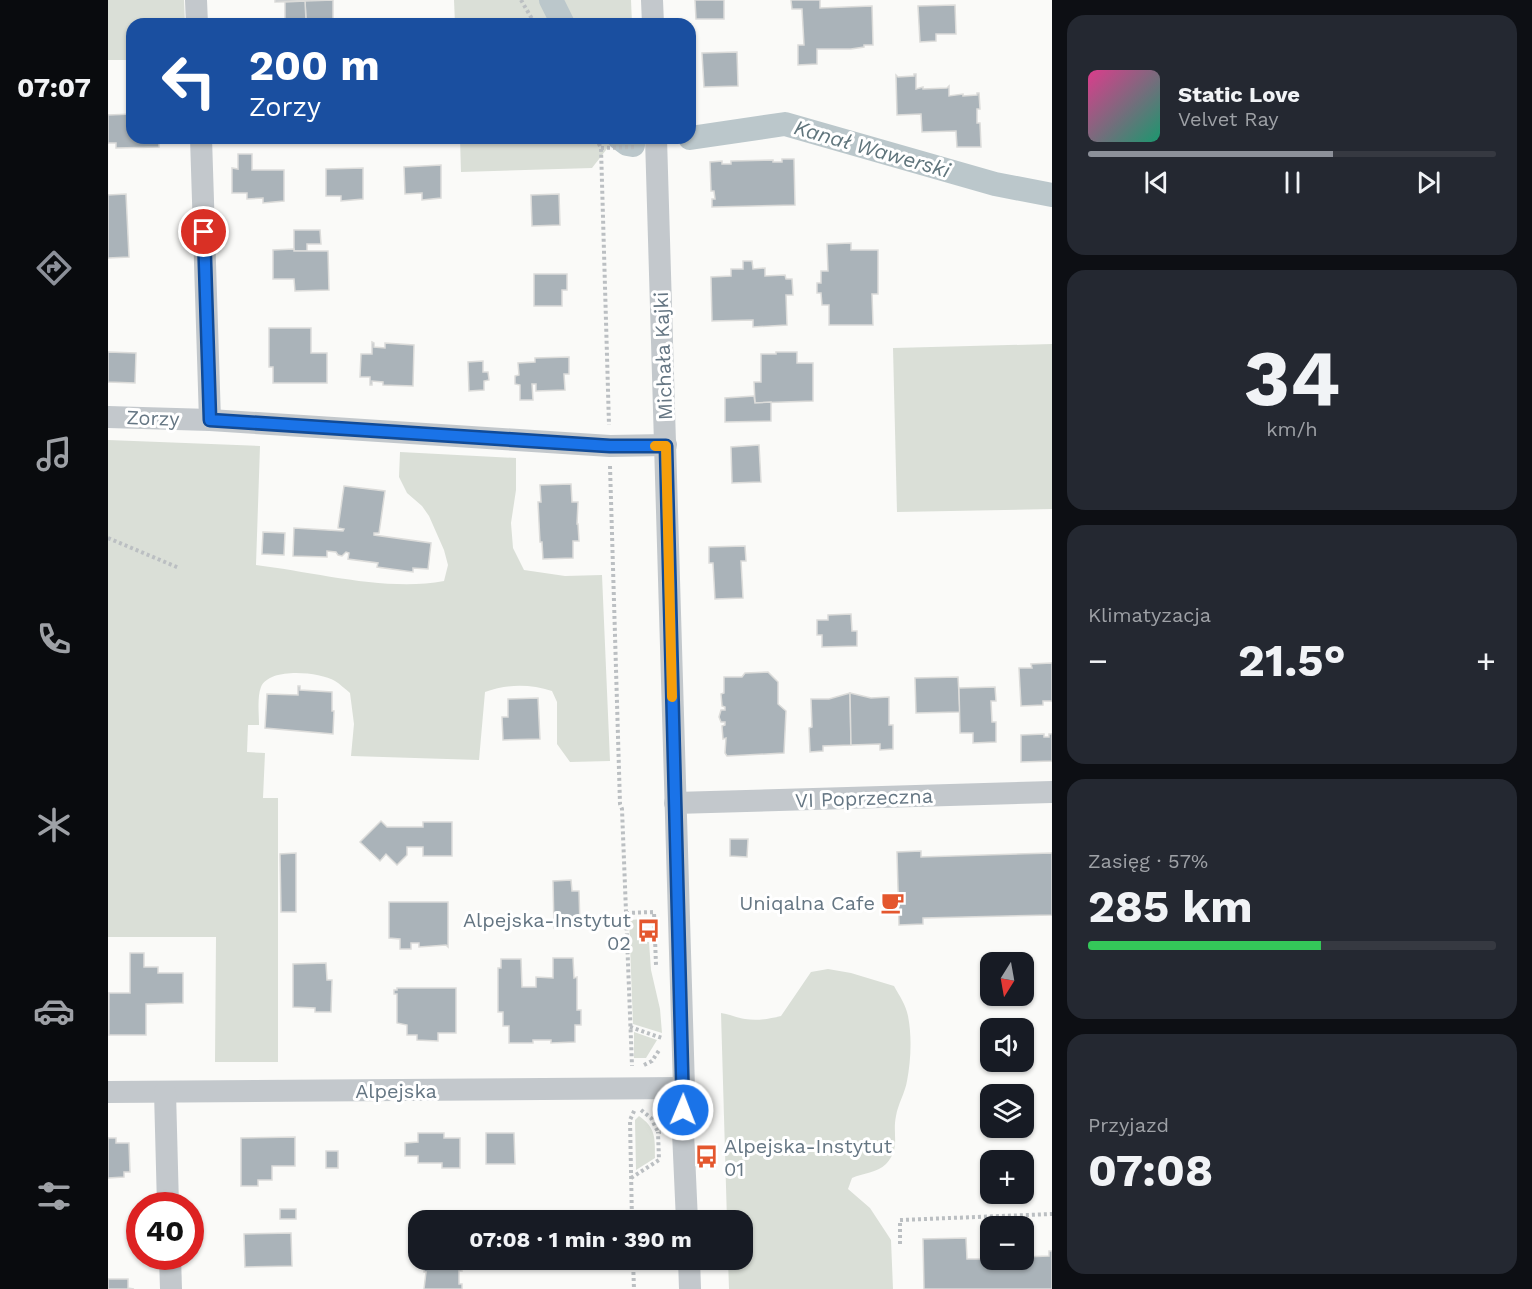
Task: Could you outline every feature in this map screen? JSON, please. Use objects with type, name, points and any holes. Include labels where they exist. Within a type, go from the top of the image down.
[{"type":"street","points":[[196,0],[197,18]]},
{"type":"street","points":[[652,0],[653,18]]},
{"type":"street","points":[[201,144],[210,420]]},
{"type":"street","name":"Michała Kajki","points":[[656,144],[684,1088],[682,1132],[686,1210]]},
{"type":"street","name":"Zorzy","points":[[108,417],[210,420],[610,446],[666,446]]},
{"type":"street","name":"VI Poprzeczna","points":[[675,803],[1052,792]]},
{"type":"street","name":"Alpejska","points":[[108,1092],[684,1088]]},
{"type":"street","points":[[165,1092],[168,1192]]},
{"type":"street","points":[[170,1270],[171,1289]]},
{"type":"street","points":[[689,1270],[690,1289]]},
{"type":"path","points":[[521,0],[532,18]]},
{"type":"path","points":[[599,144],[601,148],[620,804],[631,1065],[637,1069],[638,1089],[637,1106],[630,1120],[632,1210]]},
{"type":"path","points":[[601,148],[638,144]]},
{"type":"path","points":[[108,538],[179,568]]},
{"type":"path","points":[[626,913],[654,912],[658,975]]},
{"type":"path","points":[[630,1028],[666,1039]]},
{"type":"path","points":[[631,1178],[659,1160],[658,1132]]},
{"type":"path","points":[[900,1245],[900,1220],[1052,1214]]},
{"type":"path","points":[[633,1270],[634,1289]]},
{"type":"shaded area","points":[[108,0],[184,0],[185,18],[126,18],[126,60],[108,60]]},
{"type":"shaded area","points":[[454,0],[631,0],[632,18],[455,18]]},
{"type":"shaded area","points":[[460,144],[611,144],[592,168],[461,172]]},
{"type":"shaded area","points":[[616,144],[635,144],[636,155],[625,152]]},
{"type":"shaded area","points":[[1052,344],[1052,509],[897,512],[893,348]]},
{"type":"shaded area","points":[[108,440],[260,446],[256,565],[375,583],[422,584],[444,581],[448,565],[429,516],[422,506],[407,493],[399,477],[400,452],[516,458],[516,490],[511,523],[513,548],[524,570],[565,576],[602,575],[610,761],[570,762],[557,744],[557,702],[552,691],[544,689],[510,686],[485,692],[479,760],[351,756],[354,724],[350,693],[339,684],[318,675],[295,673],[274,676],[261,687],[259,725],[248,725],[247,752],[265,753],[263,798],[278,798],[278,1062],[215,1062],[216,937],[108,937]]},
{"type":"shaded area","points":[[643,919],[644,942],[649,942],[651,970],[660,1009],[662,1033],[633,1024],[629,920]]},
{"type":"shaded area","points":[[828,969],[851,973],[894,986],[908,1016],[909,1065],[906,1085],[896,1116],[895,1147],[886,1164],[874,1171],[852,1178],[848,1189],[870,1208],[891,1240],[893,1289],[729,1289],[728,1270],[753,1270],[753,1210],[727,1210],[721,1013],[754,1020],[781,1016],[811,972]]},
{"type":"shaded area","points":[[634,1032],[657,1040],[646,1058],[634,1058]]},
{"type":"shaded area","points":[[639,1116],[652,1129],[655,1158],[636,1170],[635,1120]]},
{"type":"building","points":[[275,0],[322,0],[322,1],[275,2]]},
{"type":"building","points":[[333,0],[333,18],[306,18],[305,1]]},
{"type":"building","points":[[695,0],[724,0],[724,19],[696,18]]},
{"type":"building","points":[[791,0],[820,0],[820,8],[872,6],[873,45],[851,49],[817,49],[817,64],[798,65],[798,45],[804,45],[802,9],[792,9]]},
{"type":"building","points":[[305,1],[306,18],[285,18],[285,2]]},
{"type":"building","points":[[955,5],[956,34],[936,34],[936,41],[920,42],[918,6]]},
{"type":"building","points":[[737,52],[738,86],[704,87],[702,53]]},
{"type":"building","points":[[916,74],[916,89],[947,88],[949,86],[949,96],[979,93],[980,109],[977,109],[977,123],[980,123],[981,147],[957,147],[956,131],[922,132],[921,114],[897,115],[896,75],[898,77],[914,76]]},
{"type":"building","points":[[126,114],[126,144],[159,144],[159,147],[116,148],[116,143],[108,143],[108,115]]},
{"type":"building","points":[[238,154],[252,154],[252,170],[284,170],[284,201],[263,203],[263,198],[247,199],[247,193],[232,193],[232,168],[238,169]]},
{"type":"building","points":[[782,159],[794,159],[795,205],[712,207],[712,199],[715,199],[714,191],[711,191],[710,162],[722,161],[722,164],[731,164],[731,161],[773,160],[773,162],[782,162]]},
{"type":"building","points":[[441,165],[441,198],[422,200],[422,193],[405,194],[404,167]]},
{"type":"building","points":[[363,168],[363,199],[341,201],[341,196],[326,196],[326,169]]},
{"type":"building","points":[[126,194],[129,257],[108,258],[108,195]]},
{"type":"building","points":[[559,194],[560,225],[532,226],[531,195]]},
{"type":"building","points":[[294,230],[320,230],[321,244],[307,244],[307,251],[294,251]]},
{"type":"building","points":[[851,243],[851,250],[878,250],[878,294],[872,294],[873,325],[829,325],[829,305],[822,305],[821,293],[817,293],[817,283],[821,283],[821,271],[828,271],[827,244]]},
{"type":"building","points":[[294,249],[294,251],[328,251],[329,290],[295,291],[294,279],[273,279],[273,250]]},
{"type":"building","points":[[743,261],[752,261],[753,269],[765,268],[765,276],[785,275],[786,279],[792,279],[793,295],[786,295],[787,325],[753,327],[753,320],[712,321],[711,277],[731,276],[731,269],[743,269]]},
{"type":"building","points":[[534,274],[567,274],[567,290],[562,290],[562,306],[534,306]]},
{"type":"building","points":[[269,328],[311,328],[311,353],[327,353],[327,383],[273,383],[273,367],[269,367]]},
{"type":"building","points":[[372,342],[374,347],[385,348],[385,343],[414,345],[413,386],[383,385],[383,382],[372,381],[370,385],[370,377],[360,377],[361,354],[372,354]]},
{"type":"building","points":[[108,352],[136,353],[135,383],[108,382]]},
{"type":"building","points":[[776,352],[797,352],[797,363],[813,363],[813,401],[755,403],[754,382],[761,382],[761,354],[776,354]]},
{"type":"building","points":[[569,357],[569,374],[564,374],[565,390],[536,391],[536,384],[532,384],[533,400],[520,400],[520,385],[515,384],[515,376],[519,375],[518,363],[535,362],[535,358]]},
{"type":"building","points":[[483,361],[483,372],[488,372],[489,380],[484,381],[484,390],[469,391],[468,362]]},
{"type":"building","points":[[754,396],[755,403],[771,402],[771,421],[725,422],[725,398]]},
{"type":"building","points":[[759,445],[761,482],[732,483],[731,447]]},
{"type":"building","points":[[571,484],[572,502],[578,502],[579,541],[573,541],[573,558],[543,559],[538,502],[541,502],[540,485]]},
{"type":"building","points":[[344,486],[385,491],[379,533],[374,533],[374,535],[431,543],[428,569],[413,568],[413,572],[377,567],[378,563],[348,559],[349,553],[346,552],[342,556],[336,552],[327,551],[327,557],[293,556],[294,528],[343,531],[344,529],[338,528]]},
{"type":"building","points":[[263,532],[285,533],[284,555],[262,554]]},
{"type":"building","points":[[745,546],[746,561],[741,561],[743,598],[715,599],[713,563],[709,563],[709,547]]},
{"type":"building","points":[[851,614],[852,631],[857,631],[857,646],[822,647],[822,635],[817,635],[817,620],[828,620],[828,615]]},
{"type":"building","points":[[1052,663],[1052,701],[1043,701],[1043,705],[1021,706],[1019,668],[1032,668],[1031,664]]},
{"type":"building","points":[[768,672],[778,682],[778,704],[786,711],[784,753],[727,756],[725,753],[726,738],[723,739],[722,726],[725,722],[721,722],[719,717],[721,710],[725,710],[722,706],[721,694],[724,693],[724,677],[742,677],[745,673]]},
{"type":"building","points":[[958,677],[960,712],[916,713],[915,678]]},
{"type":"building","points":[[298,686],[300,690],[332,692],[333,734],[265,728],[267,694],[298,695]]},
{"type":"building","points":[[995,687],[996,701],[991,701],[992,722],[996,722],[996,742],[973,743],[973,733],[960,733],[959,688]]},
{"type":"building","points":[[850,693],[851,745],[823,746],[823,751],[810,752],[811,699],[829,699]]},
{"type":"building","points":[[850,693],[871,698],[889,697],[889,725],[893,725],[893,749],[880,750],[880,744],[851,745]]},
{"type":"building","points":[[538,698],[540,739],[503,740],[502,717],[508,717],[508,699]]},
{"type":"building","points":[[1044,734],[1044,737],[1049,737],[1049,734],[1052,734],[1052,761],[1021,762],[1021,735]]},
{"type":"building","points":[[381,821],[387,827],[423,827],[423,822],[452,822],[452,856],[423,856],[423,847],[407,847],[407,855],[397,865],[386,854],[380,861],[360,842]]},
{"type":"building","points":[[730,839],[748,839],[747,857],[730,856]]},
{"type":"building","points":[[921,851],[921,857],[1052,853],[1052,915],[923,918],[923,924],[899,925],[897,852]]},
{"type":"building","points":[[296,853],[296,912],[281,912],[280,854]]},
{"type":"building","points":[[571,880],[572,891],[579,891],[580,927],[554,928],[553,881]]},
{"type":"building","points":[[389,902],[448,902],[448,947],[446,945],[419,947],[419,943],[411,943],[411,949],[400,949],[400,939],[389,938]]},
{"type":"building","points":[[130,953],[144,953],[144,967],[158,967],[158,973],[183,973],[183,1003],[146,1004],[146,1035],[109,1035],[109,993],[130,993]]},
{"type":"building","points":[[553,958],[573,958],[574,978],[577,977],[577,1010],[581,1010],[581,1025],[575,1025],[575,1042],[551,1043],[551,1040],[533,1040],[533,1043],[509,1043],[509,1026],[503,1026],[503,1012],[498,1012],[498,968],[501,968],[501,959],[521,959],[522,987],[536,987],[536,977],[553,978]]},
{"type":"building","points":[[326,963],[327,980],[332,980],[331,1012],[315,1012],[315,1008],[293,1007],[293,964]]},
{"type":"building","points":[[397,988],[456,988],[456,1033],[438,1033],[438,1041],[417,1040],[417,1035],[407,1035],[407,1025],[397,1023],[397,994],[394,994],[394,990]]},
{"type":"building","points":[[418,1133],[444,1133],[444,1138],[460,1138],[460,1168],[442,1168],[442,1163],[418,1163],[418,1156],[405,1156],[405,1143],[418,1142]]},
{"type":"building","points":[[486,1133],[514,1133],[515,1164],[486,1164]]},
{"type":"building","points":[[295,1137],[295,1166],[272,1166],[272,1180],[258,1180],[258,1186],[241,1186],[241,1138]]},
{"type":"building","points":[[108,1138],[116,1138],[116,1143],[129,1143],[130,1172],[124,1172],[124,1177],[108,1178]]},
{"type":"building","points":[[326,1151],[338,1151],[338,1168],[326,1168]]},
{"type":"building","points":[[280,1209],[296,1209],[296,1219],[280,1219]]},
{"type":"building","points":[[291,1233],[292,1266],[245,1267],[244,1234]]},
{"type":"building","points":[[966,1238],[967,1259],[980,1259],[980,1270],[1034,1270],[1034,1257],[1049,1256],[1049,1251],[1052,1251],[1052,1289],[924,1289],[923,1239]]},
{"type":"building","points":[[424,1270],[462,1270],[459,1271],[459,1284],[462,1284],[462,1289],[424,1289],[426,1272]]},
{"type":"building","points":[[108,1279],[128,1279],[128,1288],[134,1289],[108,1289]]},
{"type":"waterway","name":"Kanał Wawerski","points":[[551,0],[560,18]]},
{"type":"waterway","name":"Kanał Wawerski","points":[[696,137],[785,124],[995,184],[1052,195]]},
{"type":"waterway","name":"Kanał Wawerski","points":[[627,144],[633,145]]},
{"type":"slow traffic","points":[[655,446],[666,446],[672,697]]},
{"type":"place","name":"Uniqalna Cafe","points":[[893,903]]},
{"type":"place","name":"Alpejska-Instytut 02","points":[[649,931]]},
{"type":"place","name":"Alpejska-Instytut 01","points":[[706,1157]]},
{"type":"route","points":[[204,232],[210,420],[610,446],[666,446],[683,1110]]}]
